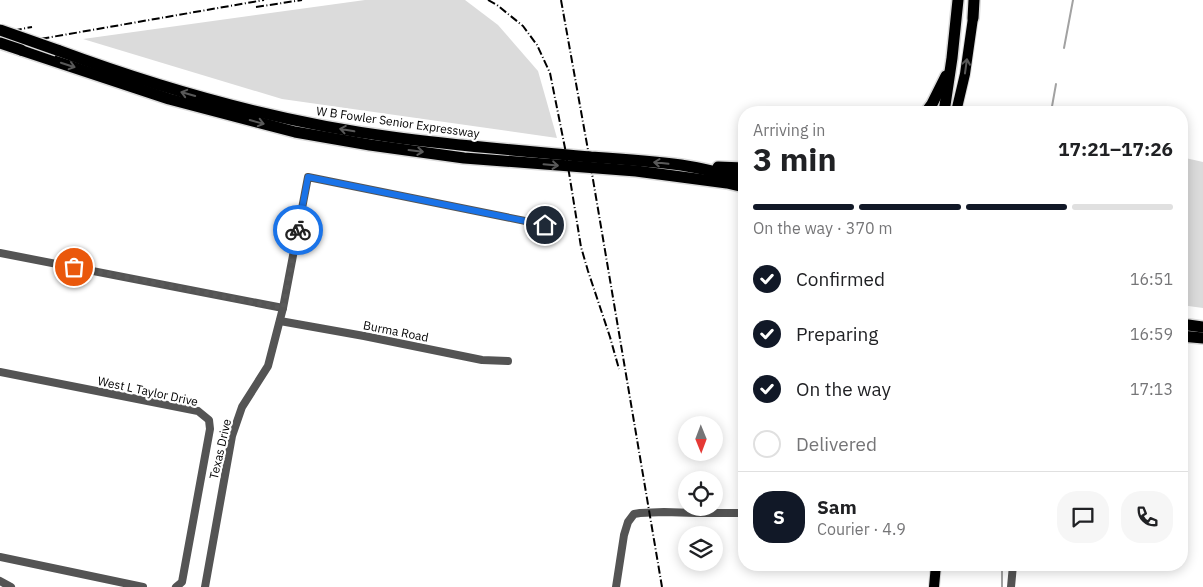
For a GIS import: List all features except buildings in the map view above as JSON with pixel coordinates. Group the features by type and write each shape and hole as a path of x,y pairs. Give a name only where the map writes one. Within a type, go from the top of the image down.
{"highway":[{"path":"945,106 958,0"},
{"path":"973,18 974,0"},
{"name":"W B Fowler Senior Expressway","path":"0,30 129,75 211,100 263,114 335,129 441,143 681,165 738,177"},
{"name":"W B Fowler Senior Expressway","path":"0,42 169,99 295,132 370,145 454,156 636,172 738,186"},
{"path":"930,106 944,82 952,58"},
{"path":"681,165 738,168"},
{"path":"1188,325 1203,327"},
{"path":"1188,337 1203,338"}],"main road":[{"path":"957,106 965,74 973,18"},
{"path":"934,587 935,571"}],"street":[{"name":"Texas Drive","path":"205,587 232,436 242,407 268,366 283,308 308,177 545,225"},
{"path":"0,253 283,308"},
{"name":"Burma Road","path":"280,321 482,360 508,361"},
{"name":"West L Taylor Drive","path":"0,372 198,411 209,420 210,429 182,582 176,587"},
{"path":"616,587 624,535 628,522 634,514 640,512 738,513"},
{"path":"0,557 144,587"},
{"path":"1011,587 1012,571"},
{"path":"0,582 11,587"}],"shaded area":[{"path":"365,0 465,0 498,25 538,71 557,138 282,99 83,39"},
{"path":"1188,159 1203,162 1203,308 1188,306"}],"waterway":[{"path":"1064,48 1073,0"},
{"path":"1052,106 1056,84"},
{"path":"1002,571 1002,587"}],"railway":[{"path":"0,46 264,0"},
{"path":"256,7 302,0"},
{"path":"488,0 523,26 537,45 550,73 565,148 581,247 619,369"},
{"path":"561,0 662,587"},
{"path":"0,33 32,27"}],"way so far":[{"path":"74,267 283,308 298,230"}],"route":[{"path":"298,230 308,177 545,225"}]}
